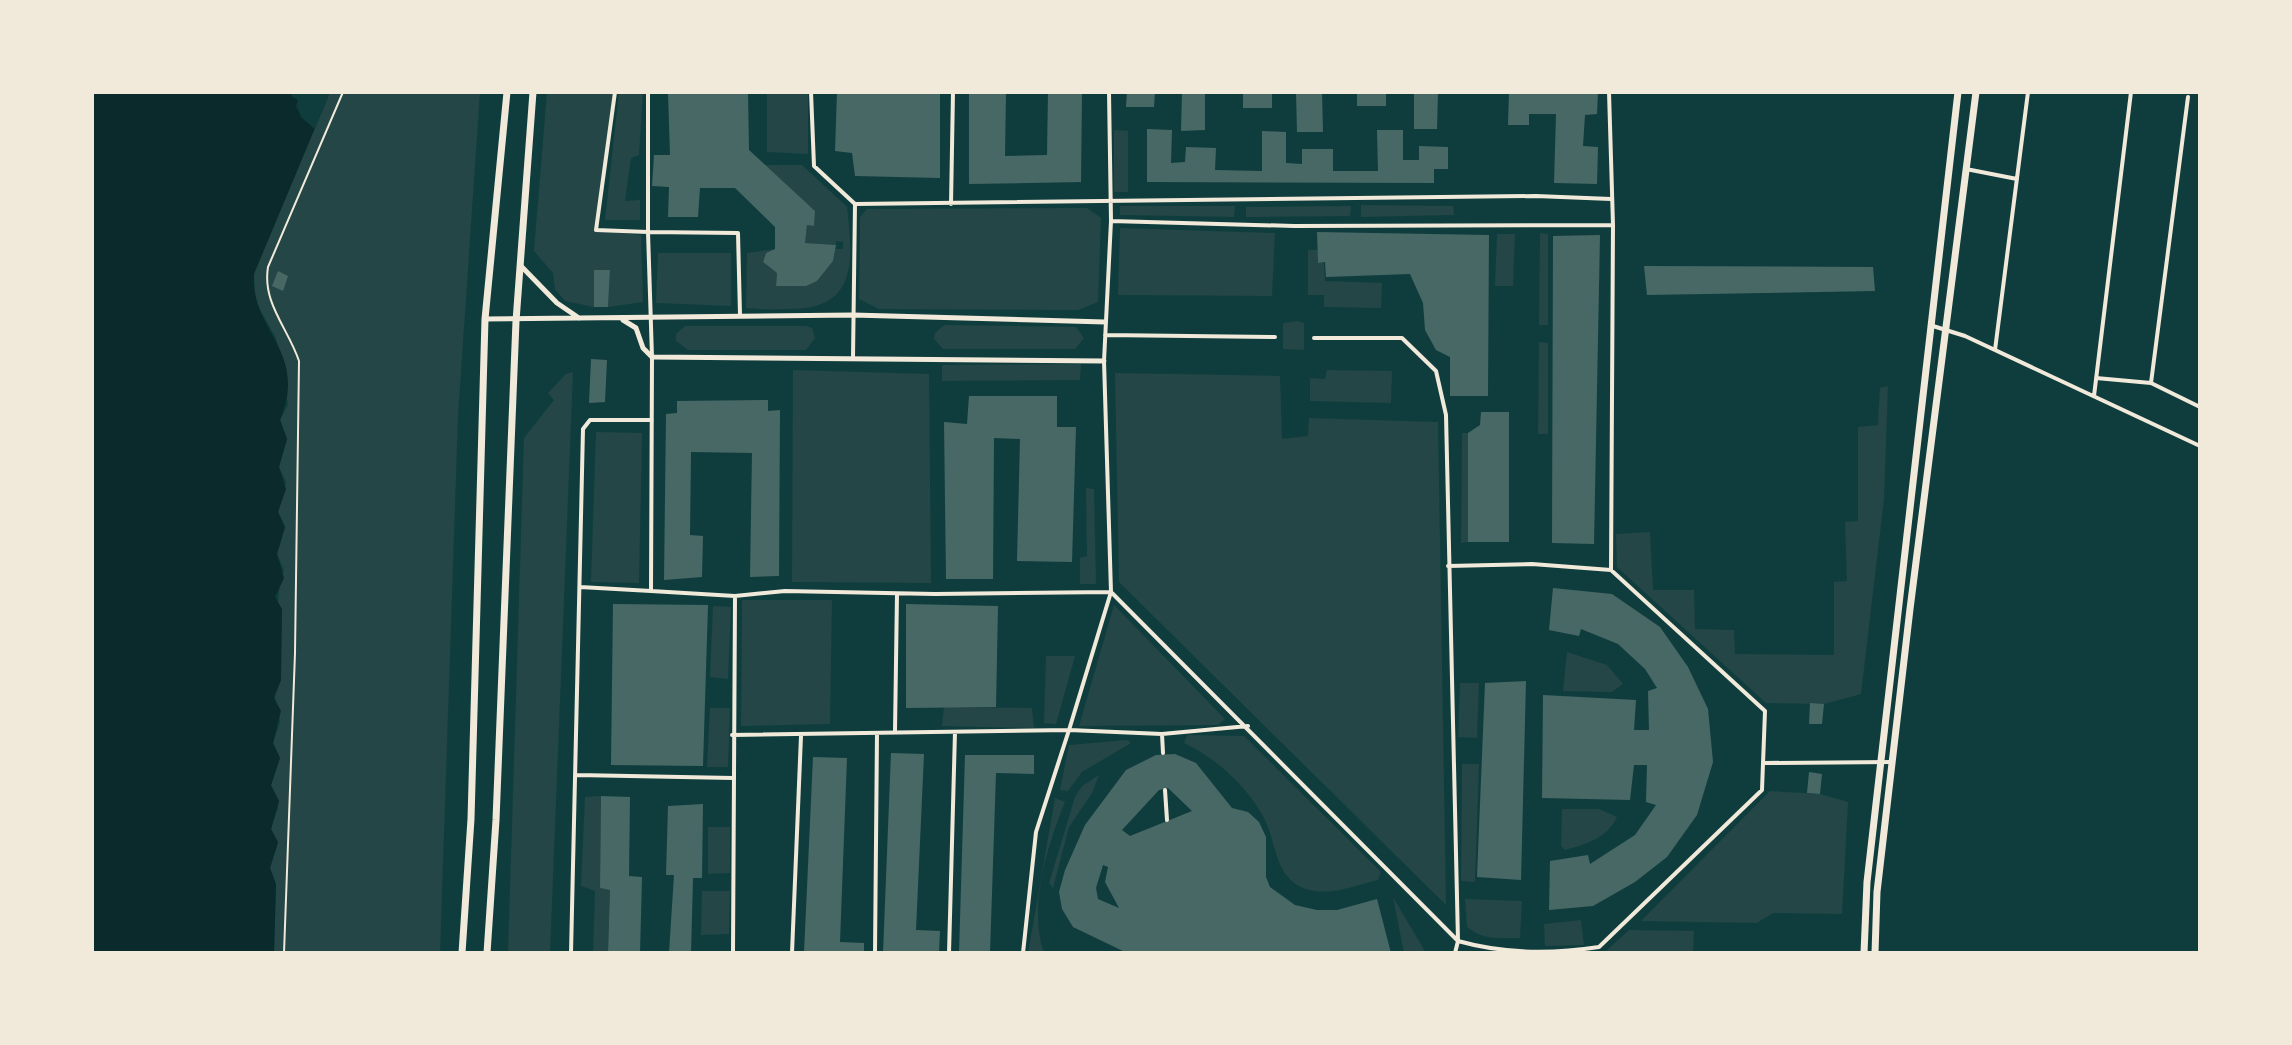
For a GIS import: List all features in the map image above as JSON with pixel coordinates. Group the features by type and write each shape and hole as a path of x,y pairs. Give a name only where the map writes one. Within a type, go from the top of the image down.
{"main road":[{"path":"462,953 471,819 485,319 507,92"},
{"path":"487,953 496,820 516,321 533,92"},
{"path":"1864,953 1866,894 1880,764 1958,92"},
{"path":"1875,953 1877,892 1892,762 1976,92"}],"street":[{"path":"615,92 596,230 738,233 740,316"},
{"path":"648,92 652,357 651,591"},
{"path":"811,92 814,166 855,204 1536,196 1611,199"},
{"path":"951,204 953,92"},
{"path":"1023,953 1036,832 1111,592 1104,361 1111,221 1109,92"},
{"path":"1609,92 1613,225 1611,570"},
{"path":"1995,350 2028,92"},
{"path":"2094,396 2131,92"},
{"path":"2151,383 2188,97"},
{"path":"1966,169 2017,179"},
{"path":"853,360 855,204"},
{"path":"1111,221 1294,226 1613,225"},
{"path":"520,265 557,303 584,320"},
{"path":"485,319 853,315 1105,322"},
{"path":"619,319 636,328 643,348 652,357 1104,361"},
{"path":"1933,326 1945,327 2200,446"},
{"path":"1105,335 1275,337"},
{"path":"1314,338 1402,338 1436,371 1446,415 1458,941 1455,953"},
{"path":"2096,378 2151,383 2200,407"},
{"path":"571,953 583,429 590,420 652,420"},
{"path":"580,587 735,596 785,591 897,594 1111,592 1248,726 1458,941 1489,950 1570,951 1599,947 1762,790 1765,711 1635,588 1611,570 1532,564 1448,566"},
{"path":"895,731 897,594"},
{"path":"733,953 735,596"},
{"path":"732,735 1069,730 1162,734 1248,726"},
{"path":"949,953 955,732"},
{"path":"875,953 877,733"},
{"path":"1162,734 1163,753"},
{"path":"792,953 801,736"},
{"path":"1764,763 1892,762"},
{"path":"577,775 733,778"},
{"path":"1165,790 1167,820"}],"path":[{"path":"284,953 295,643 299,361 290,335 267,296 266,283 268,267 343,92"}],"shaded area":[{"path":"92,92 330,92 254,274 260,311 276,342 288,376 287,396 280,420 287,439 279,467 286,489 278,512 285,527 277,554 284,578 275,597 282,609 281,680 274,698 281,711 273,743 280,758 271,785 279,801 271,829 278,842 270,868 276,884 274,953 92,953"},
{"path":"330,92 480,92 458,416 440,953 274,953 276,885 270,868 278,843 271,829 278,808 271,785 280,758 273,743 280,722 274,693 280,663 278,601 284,570 277,554 285,527 278,512 286,482 279,467 287,439 280,420 288,405 276,338 255,301 254,273"},
{"path":"547,92 613,92 594,230 641,235 643,302 608,307 610,270 594,271 594,307 565,301 555,289 553,273 534,251"},
{"path":"619,92 643,92 639,155 631,158 625,201 640,200 640,220 605,220"},
{"path":"767,92 808,92 808,154 767,152"},
{"path":"1114,130 1128,131 1128,192 1114,192"},
{"path":"764,165 802,165 847,207 850,263 840,291 828,301 812,307 790,309 746,308 747,253 775,249 766,253 763,262 777,273 776,285 817,281 833,261 835,249 843,249 843,242 836,241 836,245 805,243 807,225 814,226 815,211"},
{"path":"1361,205 1453,206 1454,215 1361,217"},
{"path":"1120,206 1235,206 1234,217 1120,215"},
{"path":"1351,206 1350,216 1246,217 1246,207"},
{"path":"1087,208 1101,218 1098,302 1078,310 879,309 859,299 860,217 867,209"},
{"path":"1120,228 1275,233 1272,296 1118,295"},
{"path":"1540,233 1548,234 1548,325 1539,325"},
{"path":"1497,234 1515,234 1513,286 1495,286"},
{"path":"1308,250 1318,250 1318,262 1324,263 1325,281 1382,283 1381,308 1324,307 1324,295 1308,295"},
{"path":"658,253 731,253 731,306 656,303"},
{"path":"1283,323 1304,323 1304,350 1283,349"},
{"path":"944,325 1076,327 1084,338 1075,349 943,349 934,339 935,333"},
{"path":"685,326 806,326 812,328 815,338 806,350 688,350 676,341 676,334"},
{"path":"1539,342 1548,343 1548,434 1538,434"},
{"path":"1081,364 1080,380 942,381 942,365"},
{"path":"793,370 929,374 931,583 792,582"},
{"path":"1327,370 1392,371 1391,403 1310,401 1310,378 1325,379"},
{"path":"573,372 550,953 508,953 524,438 554,400 548,393 566,374"},
{"path":"1115,373 1280,376 1282,439 1308,436 1309,418 1438,422 1446,905 1119,582"},
{"path":"1888,386 1884,499 1861,694 1824,704 1766,703 1617,567 1616,534 1650,532 1653,590 1694,590 1695,629 1734,630 1735,654 1834,655 1834,582 1847,581 1845,522 1858,521 1858,427 1878,425 1880,388"},
{"path":"596,432 642,433 639,583 591,582"},
{"path":"1462,433 1468,433 1468,542 1461,543"},
{"path":"1086,488 1094,489 1096,584 1080,584 1080,558 1087,556"},
{"path":"742,600 832,600 830,724 741,726"},
{"path":"1114,605 1225,719 1218,725 1079,726"},
{"path":"713,606 731,607 728,679 710,677"},
{"path":"1567,652 1607,665 1623,684 1612,692 1563,691"},
{"path":"1046,656 1075,656 1056,724 1044,723"},
{"path":"1460,683 1479,683 1477,738 1458,737"},
{"path":"944,707 1032,708 1034,728 942,726"},
{"path":"710,708 730,708 728,767 707,767"},
{"path":"1187,735 1244,736 1381,872 1378,880 1324,892 1296,884 1282,868 1264,818 1249,795 1219,765 1184,743"},
{"path":"1127,740 1131,743 1082,772 1068,791 1060,790 1069,745"},
{"path":"1462,764 1479,764 1475,882 1461,881"},
{"path":"1099,775 1092,793 1069,827 1053,888 1049,883 1075,797 1082,786"},
{"path":"1770,791 1820,794 1848,802 1842,914 1773,913 1757,923 1641,921"},
{"path":"601,796 600,888 610,890 608,953 593,953 595,891 581,886 585,797"},
{"path":"1055,798 1065,802 1046,857 1039,896 1038,916 1044,953 1028,953"},
{"path":"1562,809 1599,809 1617,817 1602,835 1565,850 1561,846"},
{"path":"708,827 730,827 730,873 708,874"},
{"path":"702,891 730,891 729,934 701,935"},
{"path":"1393,897 1426,953 1404,953"},
{"path":"1465,899 1522,901 1520,938 1492,937 1467,927"},
{"path":"1581,920 1584,945 1545,946 1544,924"},
{"path":"1629,930 1694,931 1693,953 1604,953"}],"pier":[{"path":"293,92 330,92 315,129 302,118 296,106 298,100 291,96"}],"building":[{"path":"668,92 748,92 749,150 815,211 814,226 807,225 805,243 836,245 833,261 817,281 806,286 776,286 777,273 763,262 766,253 775,249 775,227 735,188 700,188 698,217 668,217 669,187 652,186 654,155 670,155"},
{"path":"837,92 940,92 940,178 855,176 852,153 835,151"},
{"path":"969,92 1006,92 1005,156 1047,155 1048,92 1082,92 1081,182 969,184"},
{"path":"1127,92 1155,92 1154,107 1126,107"},
{"path":"1182,92 1205,92 1205,130 1181,131"},
{"path":"1243,92 1272,92 1272,108 1243,108"},
{"path":"1296,92 1322,92 1323,132 1297,132"},
{"path":"1357,92 1386,92 1386,106 1357,106"},
{"path":"1414,92 1438,92 1437,129 1414,129"},
{"path":"1509,92 1598,92 1597,114 1585,115 1583,146 1598,147 1597,184 1554,183 1556,114 1529,114 1529,125 1508,125"},
{"path":"1147,129 1172,130 1171,163 1185,162 1186,147 1216,148 1215,170 1262,171 1262,131 1286,132 1286,163 1302,164 1302,149 1333,149 1333,171 1378,171 1377,130 1403,130 1403,160 1419,160 1419,146 1448,147 1448,169 1434,169 1434,183 1147,182"},
{"path":"1317,232 1489,235 1488,396 1450,396 1450,357 1436,350 1425,330 1423,303 1410,274 1326,277 1325,262 1318,263"},
{"path":"1600,235 1594,544 1552,543 1553,236"},
{"path":"1644,266 1873,267 1875,291 1647,295"},
{"path":"594,270 610,270 608,307 594,307"},
{"path":"278,271 288,276 283,291 272,286"},
{"path":"591,359 607,360 605,402 589,403"},
{"path":"969,396 1057,396 1057,427 1076,427 1072,562 1017,561 1020,439 994,438 993,579 946,579 944,422 967,424"},
{"path":"768,400 768,411 780,410 779,576 750,577 752,453 691,452 690,535 703,536 702,577 664,580 666,414 677,413 677,401"},
{"path":"1481,412 1509,412 1509,542 1468,542 1468,433 1480,425"},
{"path":"1553,588 1612,594 1660,627 1688,667 1708,709 1713,762 1697,815 1667,857 1635,882 1593,906 1549,910 1550,861 1588,855 1590,864 1635,835 1656,805 1646,802 1647,765 1634,765 1630,800 1542,798 1543,695 1636,700 1634,730 1649,730 1648,691 1657,688 1645,669 1618,644 1581,629 1579,636 1549,630"},
{"path":"613,604 708,605 703,766 611,765"},
{"path":"906,604 998,606 996,707 906,708"},
{"path":"1526,681 1521,880 1477,877 1485,683"},
{"path":"1810,703 1824,704 1822,724 1809,724"},
{"path":"891,753 924,754 916,930 940,931 939,953 883,953"},
{"path":"1175,754 1196,763 1232,808 1248,812 1259,822 1266,837 1266,877 1270,887 1295,905 1337,910 1377,899 1391,953 1127,953 1073,927 1062,909 1059,892 1085,825 1126,770 1156,755","holes":["1168,788 1192,811 1130,836 1122,830 1159,790","1103,865 1108,867 1105,882 1119,908 1098,899 1096,888"]},
{"path":"965,755 1034,755 1034,774 996,773 990,953 959,953"},
{"path":"813,757 847,758 840,942 864,943 864,953 804,953"},
{"path":"1809,772 1822,774 1820,794 1807,793"},
{"path":"601,796 630,797 629,876 642,877 640,953 608,953 610,890 600,888"},
{"path":"703,804 702,878 693,878 691,953 669,953 674,875 666,875 668,806"}]}
